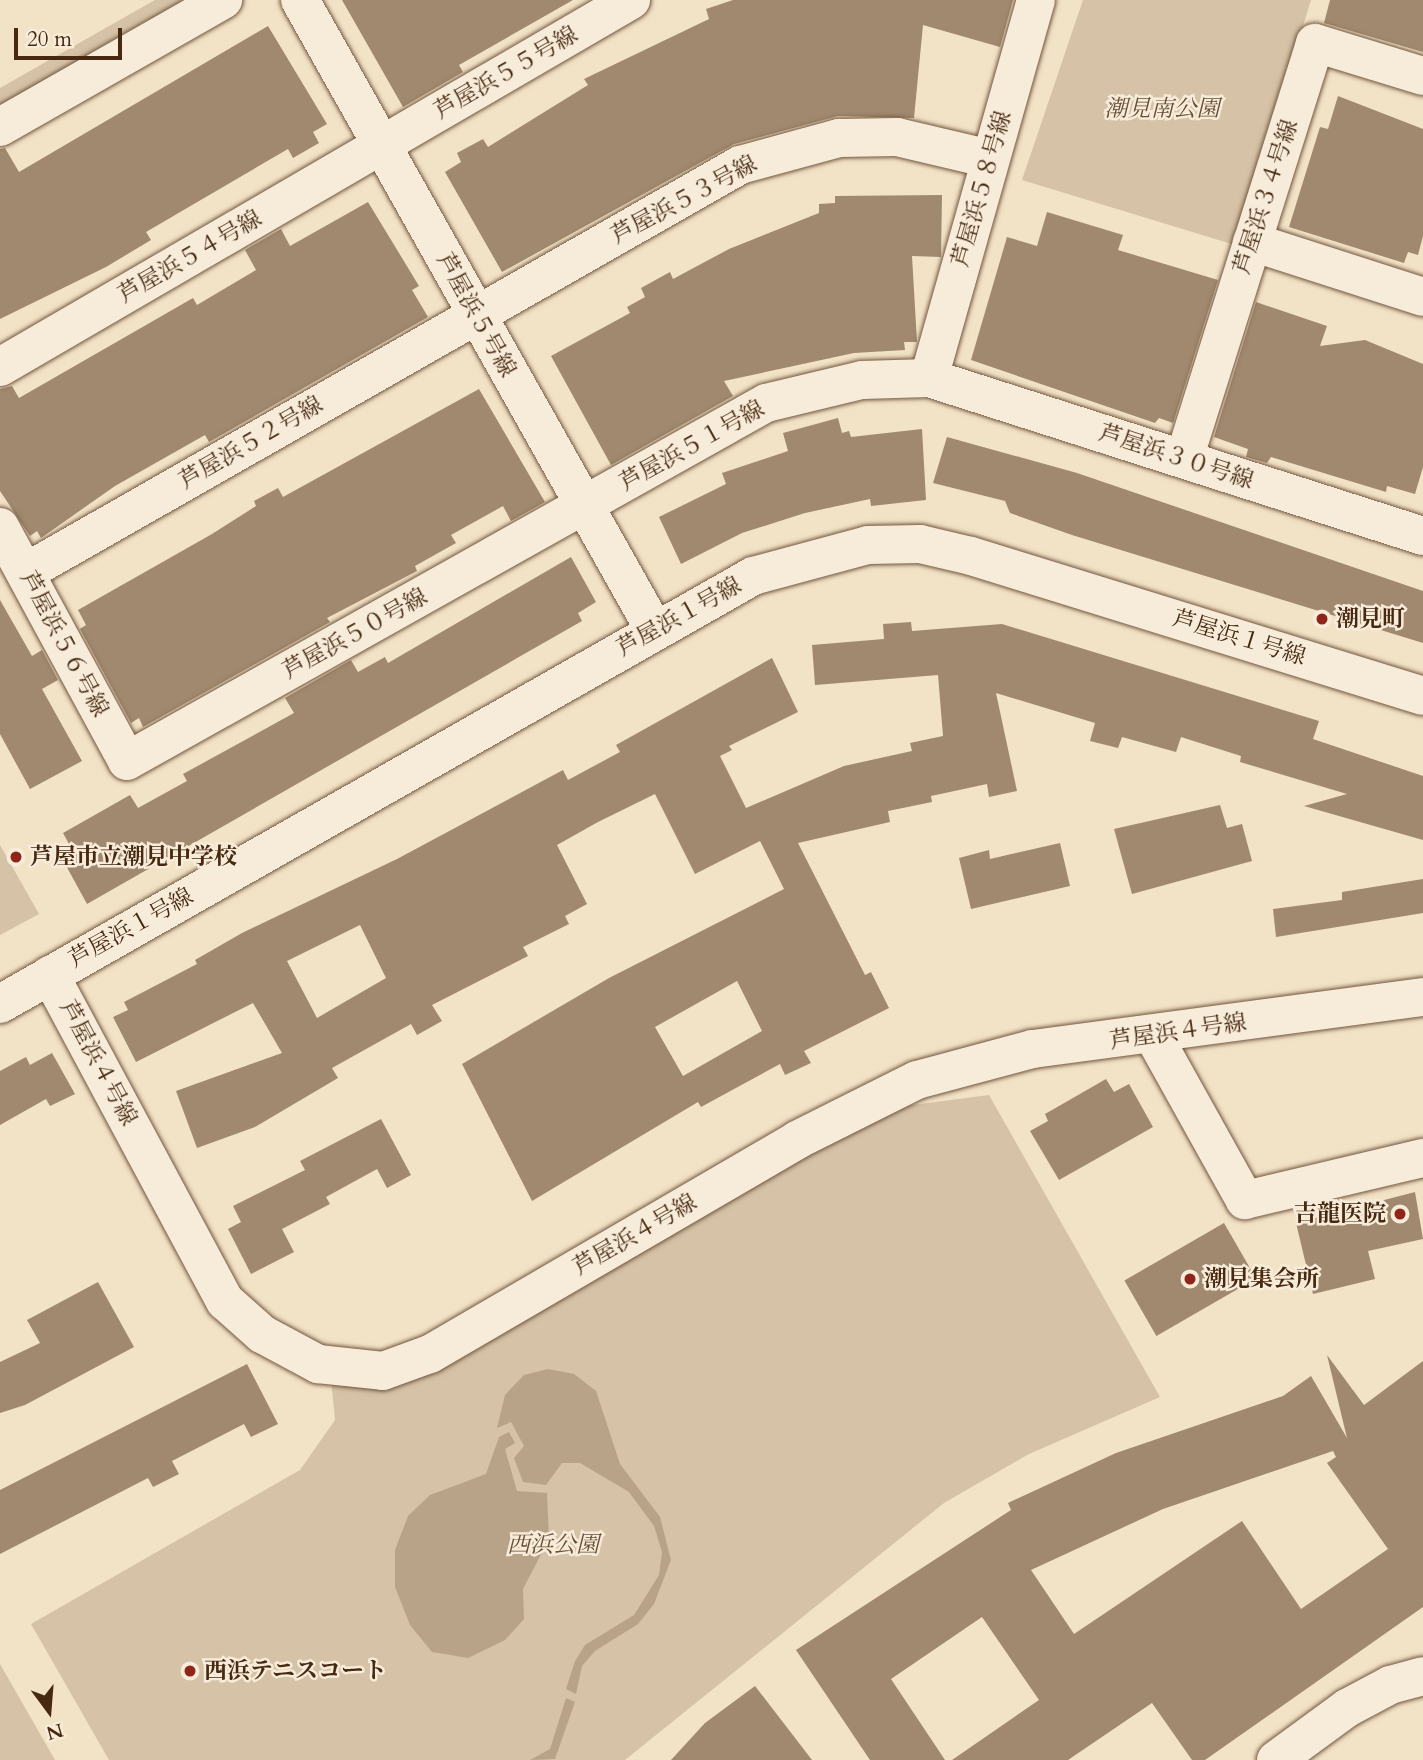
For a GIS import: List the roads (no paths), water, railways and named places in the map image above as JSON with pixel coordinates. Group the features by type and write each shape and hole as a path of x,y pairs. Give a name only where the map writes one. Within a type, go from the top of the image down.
{"street":[{"path":"0,127 223,0"},
{"name":"芦屋浜５号線","path":"300,0 654,629"},
{"name":"芦屋浜５５号線","path":"380,146 631,0"},
{"name":"芦屋浜５８号線","path":"929,378 1036,0"},
{"name":"芦屋浜３４号線","path":"1184,459 1315,43 1423,76"},
{"name":"芦屋浜５３号線","path":"477,316 740,165 792,148 839,138 897,137 990,159"},
{"name":"芦屋浜５４号線","path":"0,367 380,146"},
{"path":"1252,242 1423,297"},
{"name":"芦屋浜５２号線","path":"26,572 477,316"},
{"name":"芦屋浜３０号線","path":"929,378 1423,536"},
{"name":"芦屋浜５１号線","path":"583,507 766,403 862,380 929,378"},
{"name":"芦屋浜５０号線","path":"127,761 583,507"},
{"name":"芦屋浜５６号線","path":"0,527 127,761"},
{"name":"芦屋浜１号線","path":"0,1004 654,629 753,576 868,545 920,544 1423,696"},
{"name":"芦屋浜４号線","path":"50,975 225,1301 262,1334 318,1364 383,1371 430,1354 870,1100 939,1073 1033,1049 1423,997"},
{"path":"1153,1035 1245,1200 1423,1158"},
{"path":"1276,1760 1347,1708 1423,1676"}],"place":[{"name":"潮見町","path":"1322,619"},
{"name":"芦屋市立潮見中学校","path":"16,857"},
{"name":"吉龍医院","path":"1400,1214"},
{"name":"潮見集会所","path":"1190,1279"},
{"name":"西浜テニスコート","path":"190,1671"}],"park label":[{"name":"潮見南公園","path":"1162,109"},
{"name":"西浜公園","path":"553,1545"}]}
